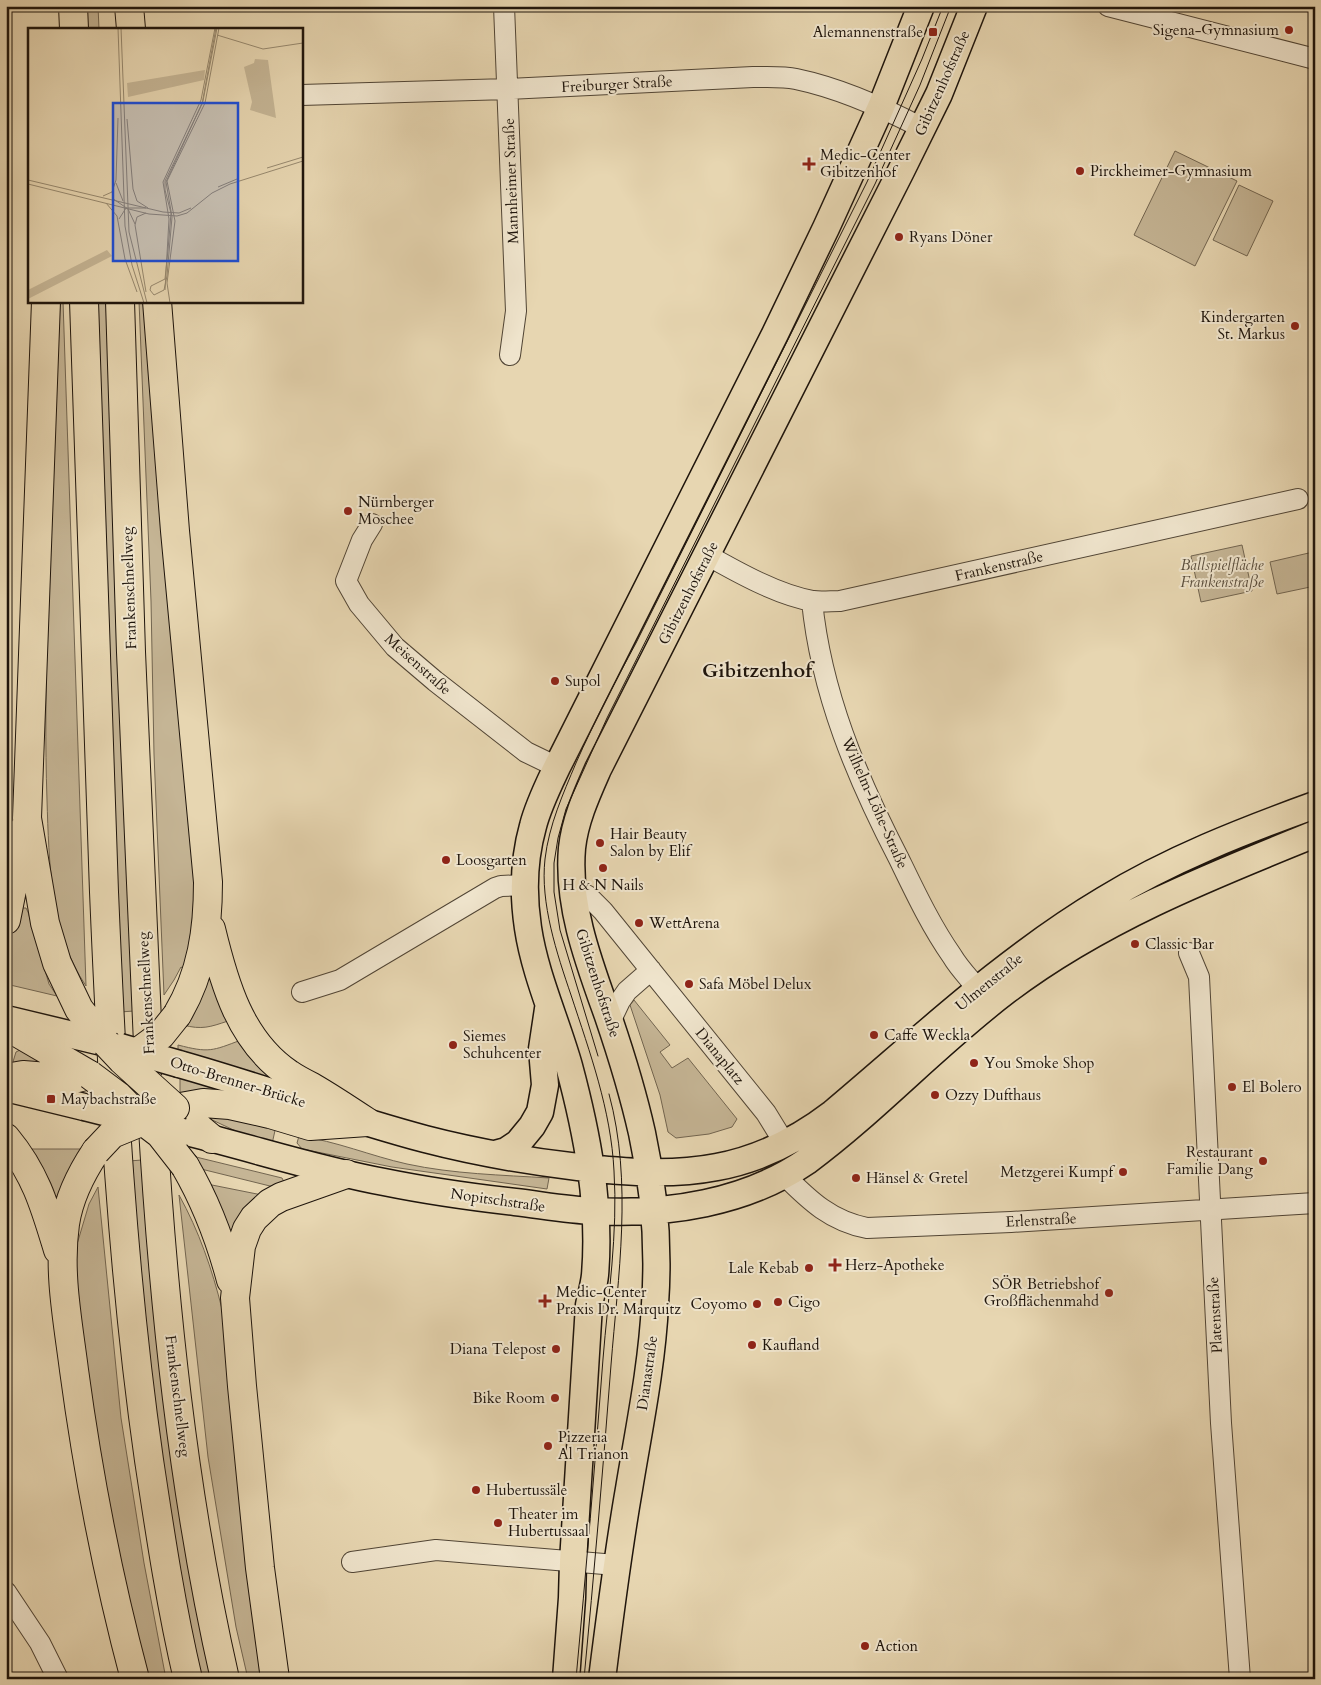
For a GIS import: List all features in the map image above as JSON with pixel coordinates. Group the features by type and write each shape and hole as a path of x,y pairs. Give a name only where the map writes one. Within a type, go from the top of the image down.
{"highway":[{"path":"56,6 56,28"},
{"path":"74,6 74,28"},
{"path":"111,6 112,28"},
{"path":"129,6 131,28"},
{"path":"6,920 16,862 27,818 46,302"},
{"path":"84,302 109,1008 118,1166 131,1314 143,1418 157,1513 188,1679"},
{"name":"Frankenschnellweg","path":"120,302 134,733 146,1008 157,1192 176,1388 195,1519 225,1679"},
{"path":"6,1078 23,1075 64,1079 85,1074 122,1052 161,1035 177,1015 198,972 206,938 208,882 206,851 175,531 157,302"},
{"path":"27,818 49,940 64,980 79,1009 180,1115 212,1139"},
{"path":"208,918 232,1004 256,1042 287,1073 313,1087 367,1122"},
{"path":"6,1026 118,1096 143,1121 160,1134 185,1166 200,1192 218,1236 236,1298"},
{"path":"135,1679 113,1591 95,1502 82,1426 64,1292 63,1264 66,1221 72,1197 89,1162 101,1145 112,1134 143,1121 180,1115 203,1103 230,1105 281,1116 310,1126 367,1122"},
{"path":"6,1138 25,1163 38,1189 63,1264"},
{"path":"275,1679 260,1568 242,1386 236,1298 241,1246 247,1229 263,1208 281,1197 346,1174"}],"main road":[{"path":"566,1679 589,1305 595,1274 594,1211 591,1168 576,1093 528,933 525,885 532,828 557,767 776,334 882,107 921,6"},
{"name":"Gibitzenhofstraße","path":"653,1209 642,1135 634,1099 582,936 580,892 572,862 575,832 598,769 922,128 949,71 974,6"},
{"name":"Ulmenstraße","path":"648,1172 688,1171 718,1167 754,1157 779,1134 813,1128 1004,968 1067,924 1120,891 1174,863 1233,837 1315,805"},
{"name":"Ulmenstraße","path":"653,1209 691,1206 730,1197 785,1176 818,1153 1004,992 1052,958 1135,912 1315,834"},
{"path":"495,1154 506,1151 518,1144 540,1112 546,1085 542,1049 549,1003"},
{"name":"Otto-Brenner-Brücke","path":"6,1019 80,1036 122,1052 179,1064 367,1122"},
{"path":"6,1088 143,1121"},
{"path":"367,1122 425,1139 495,1154 591,1168 648,1172"},
{"path":"292,1160 286,1146 289,1131 310,1126"},
{"path":"212,1139 346,1174"},
{"name":"Nopitschstraße","path":"346,1174 442,1192 594,1211 623,1212 653,1209"},
{"name":"Dianastraße","path":"602,1679 616,1566 643,1403 654,1315 656,1254 653,1209"}],"street":[{"name":"Mannheimer Straße","path":"504,6 516,311 510,354"},
{"path":"1108,6 1315,59"},
{"name":"Freiburger Straße","path":"302,95 508,89 754,77 794,78 882,107 922,128"},
{"name":"Frankenstraße","path":"707,555 729,568 777,590 812,601 846,600 1298,499"},
{"name":"Meisenstraße","path":"372,524 362,540 346,581 359,604 396,648 435,681 526,752 557,767"},
{"name":"Wilhelm-Löhe-Straße","path":"812,601 815,625 830,696 860,778 914,890 952,956 978,989"},
{"path":"302,992 340,980 495,888 525,885"},
{"name":"Dianaplatz","path":"580,892 603,910 779,1134"},
{"name":"Platenstraße","path":"1189,953 1200,977 1221,1423 1240,1679"},
{"path":"610,1022 627,991 651,970"},
{"name":"Erlenstraße","path":"785,1176 828,1214 854,1226 867,1228 1010,1222 1315,1203"},
{"path":"352,1562 436,1550 616,1566"},
{"path":"6,1592 40,1643 58,1679"}],"green space":[{"path":"85,6 98,6 99,28 85,28"},
{"path":"1175,151 1237,181 1195,266 1134,235"},
{"path":"1239,185 1273,201 1247,256 1213,240"},
{"path":"55,302 63,302 86,986 74,965 65,943 58,920 51,872 46,757 50,466"},
{"path":"94,302 108,302 134,1011 120,1012"},
{"path":"139,302 143,302 152,389 197,896 186,970 181,967 164,995 154,754 151,601"},
{"name":"Ballspielfläche Frankenstraße","path":"1242,545 1252,591 1201,602 1191,556"},
{"path":"1313,552 1315,586 1277,594 1270,562"},
{"path":"23,908 26,908 28,912 49,984 57,996 6,984 6,947"},
{"path":"208,973 211,974 228,1021 206,1027 183,1025"},
{"path":"634,1000 670,1045 660,1052 672,1068 688,1058 737,1119 732,1127 709,1134 676,1138 668,1132 660,1095 630,1005"},
{"path":"241,1040 272,1076 269,1081 178,1053 178,1045 210,1050"},
{"path":"20,1050 50,1065 12,1065 16,1052"},
{"path":"180,1076 227,1090 227,1094 205,1092 180,1093"},
{"path":"209,1114 276,1126 272,1144 240,1133 208,1118"},
{"path":"299,1136 326,1141 394,1161 424,1167 478,1174 549,1178 547,1189 392,1167 302,1149 297,1143"},
{"path":"23,1149 83,1149 59,1204"},
{"path":"196,1157 282,1178 284,1182 274,1187 197,1168 193,1159"},
{"path":"142,1160 213,1679 201,1679 182,1597 158,1433 129,1161"},
{"path":"207,1184 262,1195 232,1231 228,1231"},
{"path":"98,1187 121,1418 144,1563 166,1679 145,1679 112,1546 82,1356 75,1251 89,1204"},
{"path":"179,1195 193,1222 204,1250 222,1309 263,1679 248,1679 236,1627 208,1457"}],"tram line":[{"path":"576,1679 612,1265 615,1194 609,1126 599,1082 560,963 547,911 544,876 547,846 562,798 590,732 867,182 922,59 943,6"},
{"path":"598,1056 560,930 554,892 554,863 558,838 566,809 607,718 875,184 920,85 951,6"},
{"path":"584,1679 622,1229 620,1161 616,1127 609,1094"}],"place":[{"name":"Sigena-Gymnasium","path":"1289,30"},
{"name":"Alemannenstraße","path":"933,32"},
{"name":"Medic-Center Gibitzenhof","path":"809,164"},
{"name":"Pirckheimer-Gymnasium","path":"1080,171"},
{"name":"Ryans Döner","path":"899,237"},
{"name":"Kindergarten St. Markus","path":"1295,326"},
{"name":"Nürnberger Moschee","path":"348,511"},
{"name":"Supol","path":"555,681"},
{"name":"Hair Beauty Salon by Elif","path":"600,843"},
{"name":"Loosgarten","path":"446,860"},
{"name":"H & N Nails","path":"603,868"},
{"name":"WettArena","path":"639,923"},
{"name":"Classic Bar","path":"1135,944"},
{"name":"Safa Möbel Delux","path":"689,984"},
{"name":"Caffe Weckla","path":"874,1035"},
{"name":"Siemes Schuhcenter","path":"453,1045"},
{"name":"You Smoke Shop","path":"974,1063"},
{"name":"El Bolero","path":"1232,1087"},
{"name":"Ozzy Dufthaus","path":"935,1095"},
{"name":"Maybachstraße","path":"51,1099"},
{"name":"Restaurant Familie Dang","path":"1263,1161"},
{"name":"Metzgerei Kumpf","path":"1123,1172"},
{"name":"Hänsel & Gretel","path":"856,1178"},
{"name":"Herz-Apotheke","path":"835,1265"},
{"name":"Lale Kebab","path":"809,1268"},
{"name":"SÖR Betriebshof Großflächenmahd","path":"1109,1293"},
{"name":"Medic-Center Praxis Dr. Marquitz","path":"545,1301"},
{"name":"Cigo","path":"778,1302"},
{"name":"Coyomo","path":"757,1304"},
{"name":"Kaufland","path":"752,1345"},
{"name":"Diana Telepost","path":"556,1349"},
{"name":"Bike Room","path":"555,1398"},
{"name":"Pizzeria Al Trianon","path":"548,1446"},
{"name":"Hubertussäle","path":"476,1490"},
{"name":"Theater im Hubertussaal","path":"498,1523"},
{"name":"Action","path":"865,1646"}],"district":[{"name":"Gibitzenhof","path":"757,670"}]}
